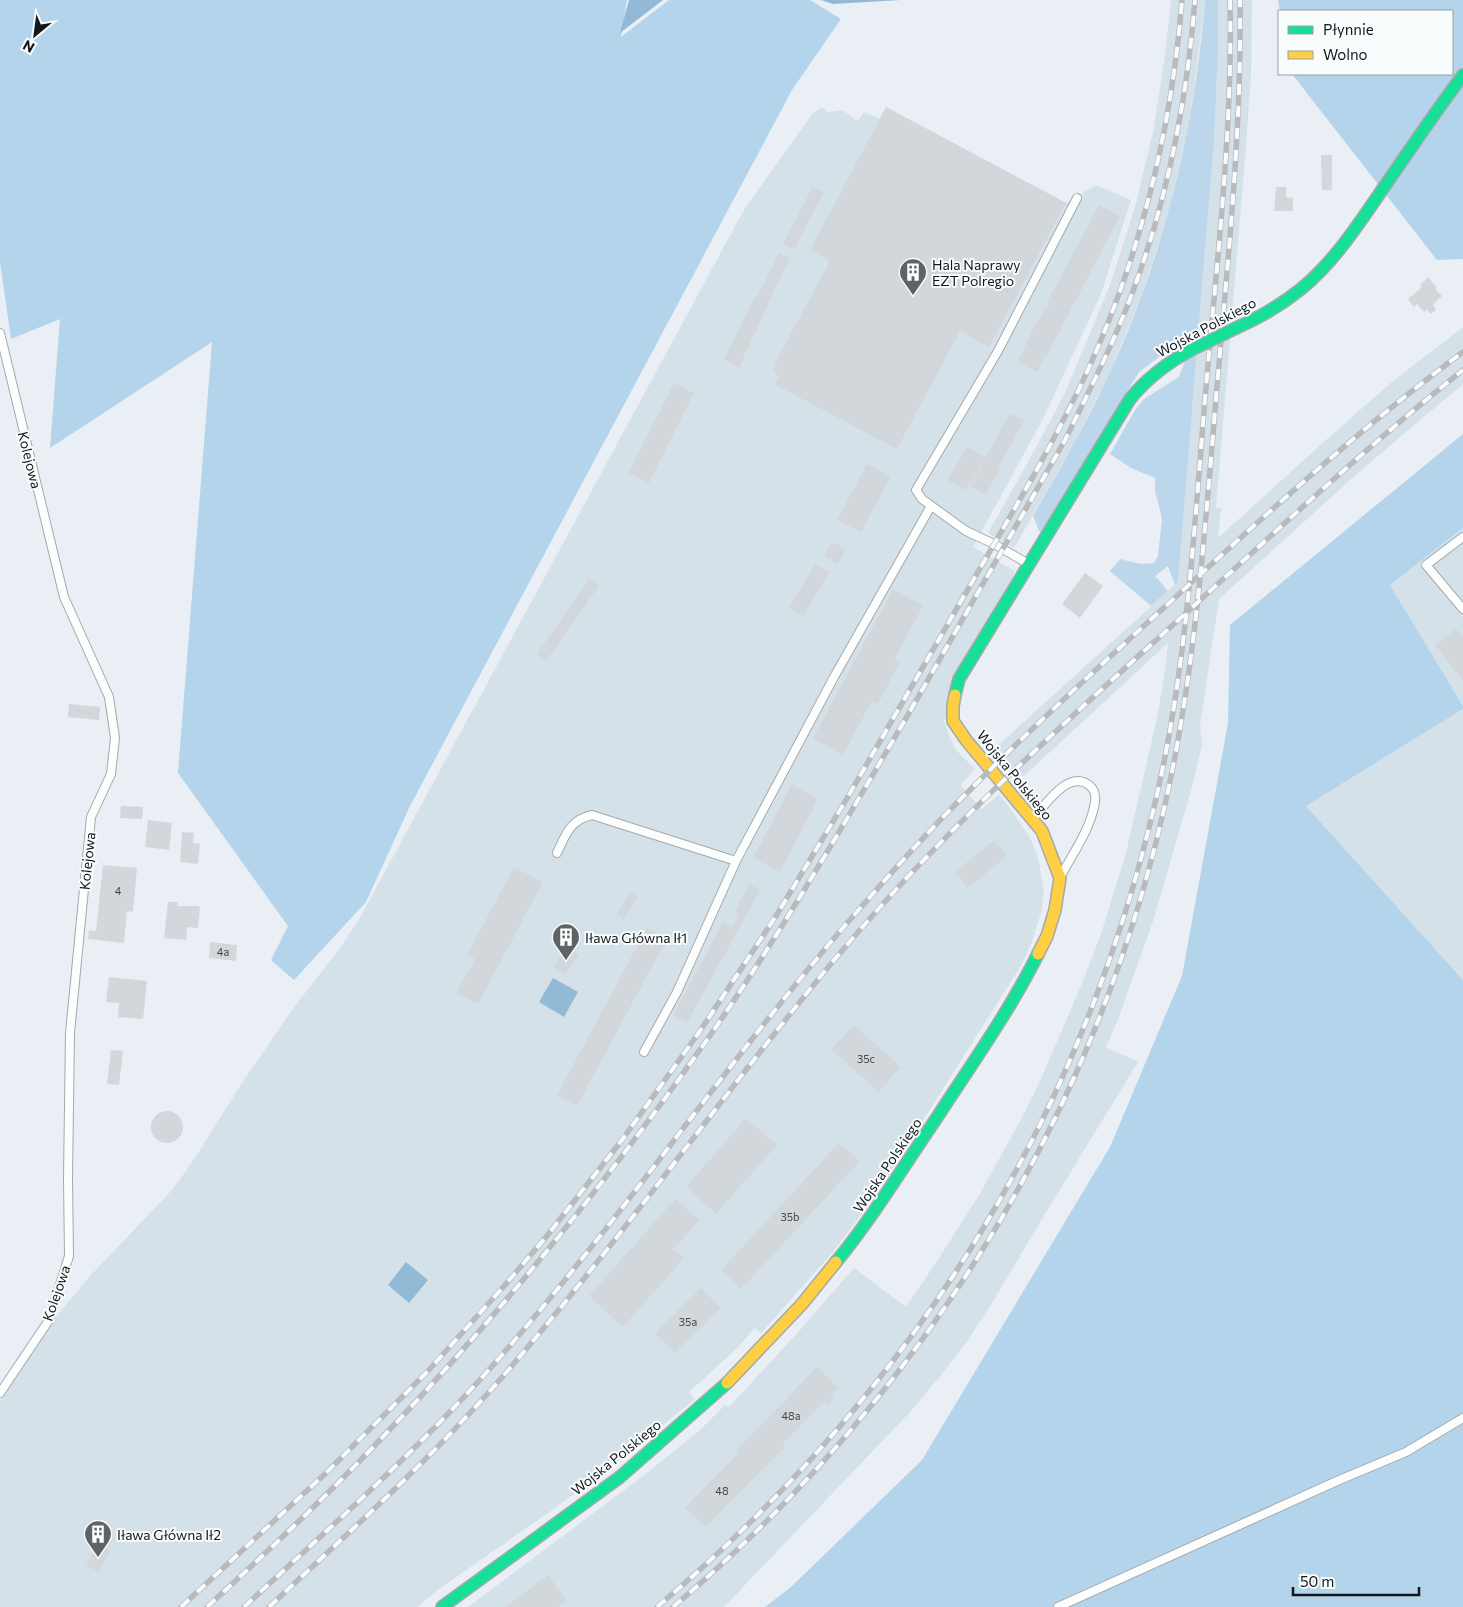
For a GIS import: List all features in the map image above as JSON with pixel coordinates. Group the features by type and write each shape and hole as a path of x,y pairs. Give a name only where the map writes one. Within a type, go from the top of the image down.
{"street":[{"name":"Wojska Polskiego","path":"442,1607 620,1477 733,1378 802,1304 859,1234 968,1070 1027,976 1047,936 1055,910 1060,878 1042,831 966,740 953,721 953,706 959,680 1130,399 1140,386 1163,365 1267,313 1300,289 1331,260 1362,220 1432,116 1463,75"}],"lane":[{"path":"1030,564 966,530 922,499 916,490 998,351 1077,198"},
{"name":"Kolejowa","path":"0,333 64,597 109,697 115,738 111,774 91,817 70,1033 69,1256 49,1320 0,1393"},
{"path":"644,1052 677,992 736,861 834,677 931,506"},
{"path":"1463,537 1426,565 1463,609"},
{"path":"1032,820 1062,786 1083,781 1092,787 1096,796 1094,809 1060,878"},
{"path":"557,853 568,830 575,822 583,817 592,815 736,861"},
{"path":"1058,1607 1337,1481 1406,1452 1463,1418"}],"shaded area":[{"path":"0,0 627,0 621,37 669,0 810,0 841,19 792,90 410,806 366,902 294,980 271,960 288,926 178,773 212,342 50,448 60,319 11,339 0,262"},
{"path":"629,0 663,0 620,33"},
{"path":"821,0 901,0 833,4"},
{"path":"1171,0 1205,0 1186,138 1167,219 1141,297 1110,372 1073,445 1014,548 988,533 1065,393 1110,285 1135,207 1153,132 1165,56"},
{"path":"1205,0 1218,0 1218,53 1214,141 1178,582 1175,585 1168,566 1155,576 1168,591 1151,606 1110,571 1120,559 1141,564 1154,563 1158,556 1162,519 1155,490 1155,478 1131,468 1110,454 1135,410 1144,399 1179,377 1185,361 1184,342 1175,345 1139,372 1041,535 1033,516 1101,391 1129,328 1146,283 1174,191 1185,143 1194,96"},
{"path":"1218,0 1252,0 1251,75 1247,133 1216,508 1221,508 1218,538 1393,381 1463,327 1463,384 1359,472 1219,599 1200,725 1202,746 1191,791 1153,921 1119,1017 1106,1047 1138,1062 992,1303 968,1340 942,1374 910,1412 724,1607 468,1607 647,1473 700,1430 725,1405 729,1407 854,1268 906,1307 978,1197 1040,1081 1101,934 1126,853 1157,718 1168,643 1024,776 1017,776 994,752 995,748 1178,582 1214,141 1218,53"},
{"path":"1278,0 1463,0 1463,259 1437,260 1293,75 1453,75 1453,10 1280,10"},
{"path":"822,107 828,112 842,110 858,121 864,112 880,119 886,107 1066,203 1096,185 1131,200 1101,294 1043,419 973,547 1015,571 944,721 956,750 975,769 960,785 982,809 999,794 1030,838 1038,857 1044,891 1042,910 1022,964 876,1195 833,1252 761,1333 755,1328 735,1350 689,1392 695,1399 621,1459 558,1506 439,1589 417,1607 0,1607 0,1401 48,1326 91,1275 173,1189 292,1010 340,948 361,916 745,208 813,113"},
{"path":"1463,434 1463,528 1390,585 1463,706 1463,709 1306,806 1463,980 1463,1607 765,1607 791,1587 922,1460 1110,1147 1182,976 1228,723 1230,625"},
{"path":"1463,528 1463,706 1390,585"},
{"path":"1463,709 1463,980 1306,806"},
{"path":"553,978 578,992 564,1017 539,1002"},
{"path":"406,1262 428,1280 409,1303 388,1285"}],"building":[{"name":"Hala Naprawy EZT Polregio","path":"886,107 1066,203 989,347 960,331 897,449 774,384 779,376 773,372 777,359 830,261 810,250"},
{"path":"1321,155 1332,155 1332,190 1322,190"},
{"path":"813,186 824,192 794,250 783,244"},
{"path":"1276,187 1286,187 1286,197 1293,198 1293,211 1274,211"},
{"path":"1099,205 1120,216 1037,372 1018,362 1036,322 1045,308 1047,310 1050,305 1046,304"},
{"path":"779,253 790,258 739,367 724,360 755,296 757,297"},
{"path":"1428,277 1442,296 1433,305 1436,310 1431,314 1427,310 1424,312 1417,304 1414,307 1408,299 1422,287 1420,285"},
{"path":"674,383 694,393 649,483 628,473"},
{"path":"1010,413 1024,421 998,468 1000,469 986,495 970,486"},
{"path":"967,447 985,457 966,490 947,480"},
{"path":"867,464 891,476 861,532 837,520"},
{"path":"832,542 846,549 838,564 824,556"},
{"path":"815,564 830,572 803,616 789,608"},
{"path":"1085,573 1103,586 1080,618 1062,604"},
{"path":"589,579 599,586 546,661 537,654"},
{"path":"893,589 923,606 894,660 900,662 878,704 872,701 843,755 813,738"},
{"path":"1456,629 1463,637 1463,681 1435,645"},
{"path":"69,704 100,707 99,720 68,717"},
{"path":"792,784 818,799 780,872 753,858"},
{"path":"121,806 143,807 142,819 120,818"},
{"path":"148,820 172,823 169,850 145,847"},
{"path":"182,832 194,833 193,843 200,844 198,864 180,862"},
{"path":"994,840 1007,856 968,888 955,872"},
{"path":"103,865 137,868 133,912 127,911 124,943 88,939 89,930 96,931"},
{"path":"514,867 543,882 478,1004 456,993 475,959 467,955"},
{"path":"749,884 760,890 687,1023 673,1015 723,922 733,927 738,916 734,913"},
{"path":"631,892 638,896 624,919 617,914"},
{"path":"168,902 178,902 177,906 200,906 198,928 187,927 186,940 164,938"},
{"path":"647,928 667,939 577,1106 557,1095"},
{"path":"210,942 237,945 236,961 209,958"},
{"name":"Iława Główna Ił1","path":"567,947 579,955 565,975 553,967"},
{"path":"109,977 147,981 143,1019 118,1017 119,1003 106,1002"},
{"path":"854,1025 901,1067 878,1092 831,1049"},
{"path":"111,1050 123,1051 119,1085 107,1084"},
{"path":"167,1111 179,1115 183,1127 179,1139 167,1143 155,1139 151,1127 155,1115"},
{"path":"746,1118 777,1145 716,1214 686,1187"},
{"path":"839,1143 860,1161 741,1289 721,1270"},
{"path":"675,1199 700,1220 673,1249 684,1258 623,1327 589,1296"},
{"path":"701,1288 721,1308 675,1353 655,1333"},
{"path":"817,1367 838,1387 831,1394 834,1398 827,1405 824,1401 782,1445 785,1448 705,1527 685,1508 739,1452 737,1450"},
{"name":"Iława Główna Ił2","path":"98,1544 110,1551 99,1572 86,1565"},
{"path":"548,1575 567,1601 558,1607 505,1607"}],"railway":[{"path":"181,1607 326,1473 428,1371 505,1285 546,1237 622,1140 700,1031 776,916 846,800 1034,475 1071,406 1091,363 1125,276 1152,186 1171,93 1182,0"},
{"path":"207,1607 356,1465 465,1348 508,1298 591,1196 671,1091 786,920 905,720 1065,440 1111,345 1147,251 1170,168 1185,85 1195,0"},
{"path":"657,1607 751,1521 837,1429 915,1331 983,1228 1043,1119 1093,1005 1133,886 1164,762 1179,672 1194,535 1223,200 1229,100 1230,0"},
{"path":"673,1607 764,1524 847,1435 922,1339 990,1238 1048,1132 1098,1021 1138,905 1169,786 1193,642 1233,200 1239,100 1240,0"},
{"path":"244,1607 349,1511 483,1377 558,1289 811,966 911,851 940,821 1067,696 1276,506 1349,442 1463,352"},
{"path":"269,1607 415,1470 497,1383 589,1273 815,983 866,923 936,847 1048,738 1274,533 1424,401 1463,370"}],"traffic: fast":[{"path":"1236,328 1261,315 1301,289 1335,255 1355,230 1463,75"},
{"path":"1193,349 1236,328"},
{"path":"955,695 959,679 1130,399 1159,371 1193,349"},
{"path":"836,1262 875,1210 976,1058 1015,997 1038,954"},
{"path":"442,1607 620,1477 727,1383"}],"traffic: slow":[{"path":"955,695 953,721 966,740 1042,831 1060,878 1055,910 1047,936 1038,954"},
{"path":"727,1383 802,1304 836,1262"}],"place":[{"name":"Hala Naprawy EZT Polregio","path":"913,296"},
{"name":"Iława Główna Ił1","path":"566,961"},
{"name":"Iława Główna Ił2","path":"98,1558"}]}
